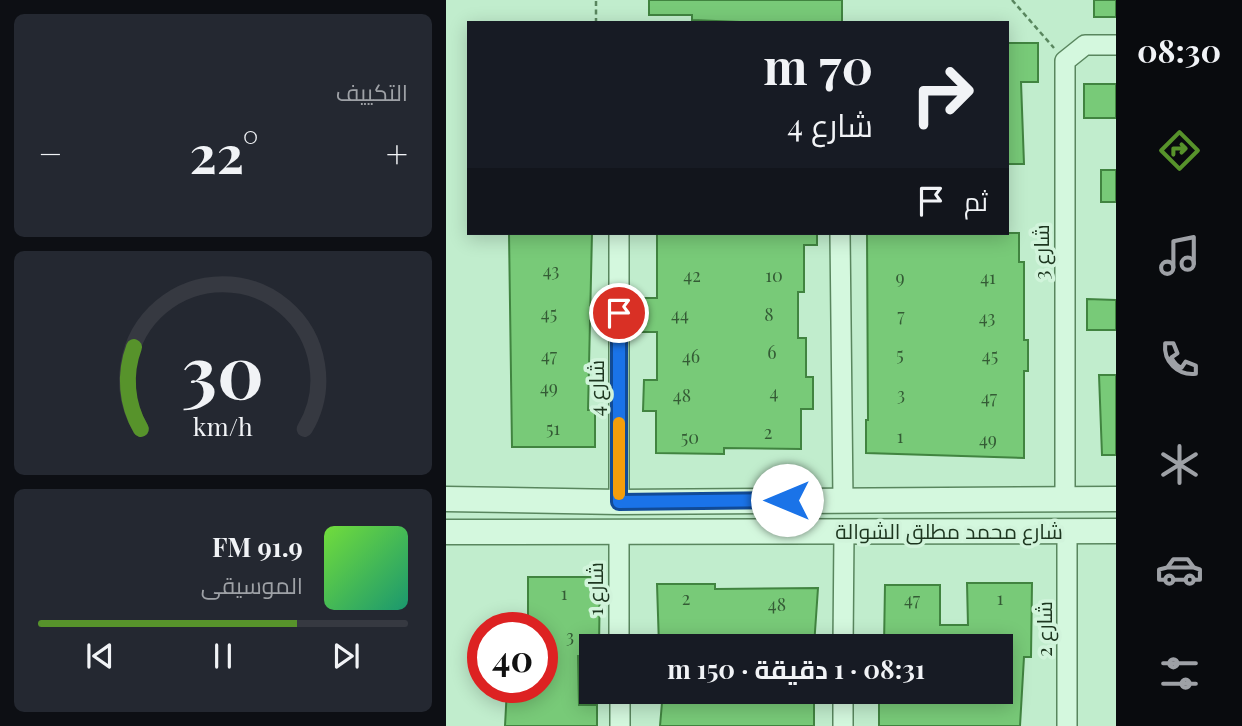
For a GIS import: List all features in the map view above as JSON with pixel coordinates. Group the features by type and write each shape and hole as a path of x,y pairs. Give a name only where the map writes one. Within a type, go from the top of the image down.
{"street":[{"path":"1065,61 1085,45 1116,45"},
{"name":"شارع 3","path":"1065,61 1065,499"},
{"name":"شارع 4","path":"619,235 619,502"},
{"path":"840,235 843,500"},
{"name":"شارع محمد مطلق الشوالة","path":"446,499 619,502 1116,499"},
{"name":"شارع 2","path":"1067,531 1067,726"},
{"name":"شارع محمد مطلق الشوالة","path":"446,532 1116,531"},
{"name":"شارع 1","path":"619,532 619,634"},
{"path":"843,634 844,533"},
{"path":"620,704 620,726"},
{"path":"843,704 843,726"}],"path":[{"path":"596,0 596,21"},
{"path":"1012,0 1065,61"}],"building":[{"path":"649,0 842,0 842,21 717,21 692,20 692,15 649,15"},
{"path":"1094,0 1116,0 1116,17 1094,17"},
{"path":"1009,43 1038,43 1038,82 1021,82 1024,164 1009,164"},
{"path":"1084,84 1116,84 1116,118 1084,118"},
{"path":"1101,170 1116,170 1116,202 1101,202"},
{"path":"1019,233 1019,262 1024,262 1024,340 1028,340 1028,371 1024,371 1024,458 866,453 867,235"},
{"path":"509,235 592,235 588,410 595,410 595,447 512,447"},
{"path":"657,235 817,235 817,245 804,245 804,292 798,292 798,338 806,338 806,377 813,377 813,409 801,409 801,449 724,448 724,454 656,453 656,411 643,411 644,380 657,380 657,332 635,332 635,298 657,298"},
{"path":"1087,299 1116,300 1116,330 1087,330"},
{"path":"1099,375 1116,375 1116,455 1102,455"},
{"path":"528,577 600,577 599,634 579,634 578,656 579,705 597,705 597,726 505,726 506,703 558,703 558,612 528,612"},
{"path":"967,583 1032,583 1031,657 1024,657 1020,726 879,726 879,704 1013,704 1013,634 884,634 885,585 940,585 940,625 968,625"},
{"path":"657,584 715,584 715,589 818,588 815,634 659,634"},
{"path":"662,704 814,704 814,726 660,726"}],"slow traffic":[{"path":"619,423 619,494"}],"route":[{"path":"619,313 619,502 787,500"}]}
